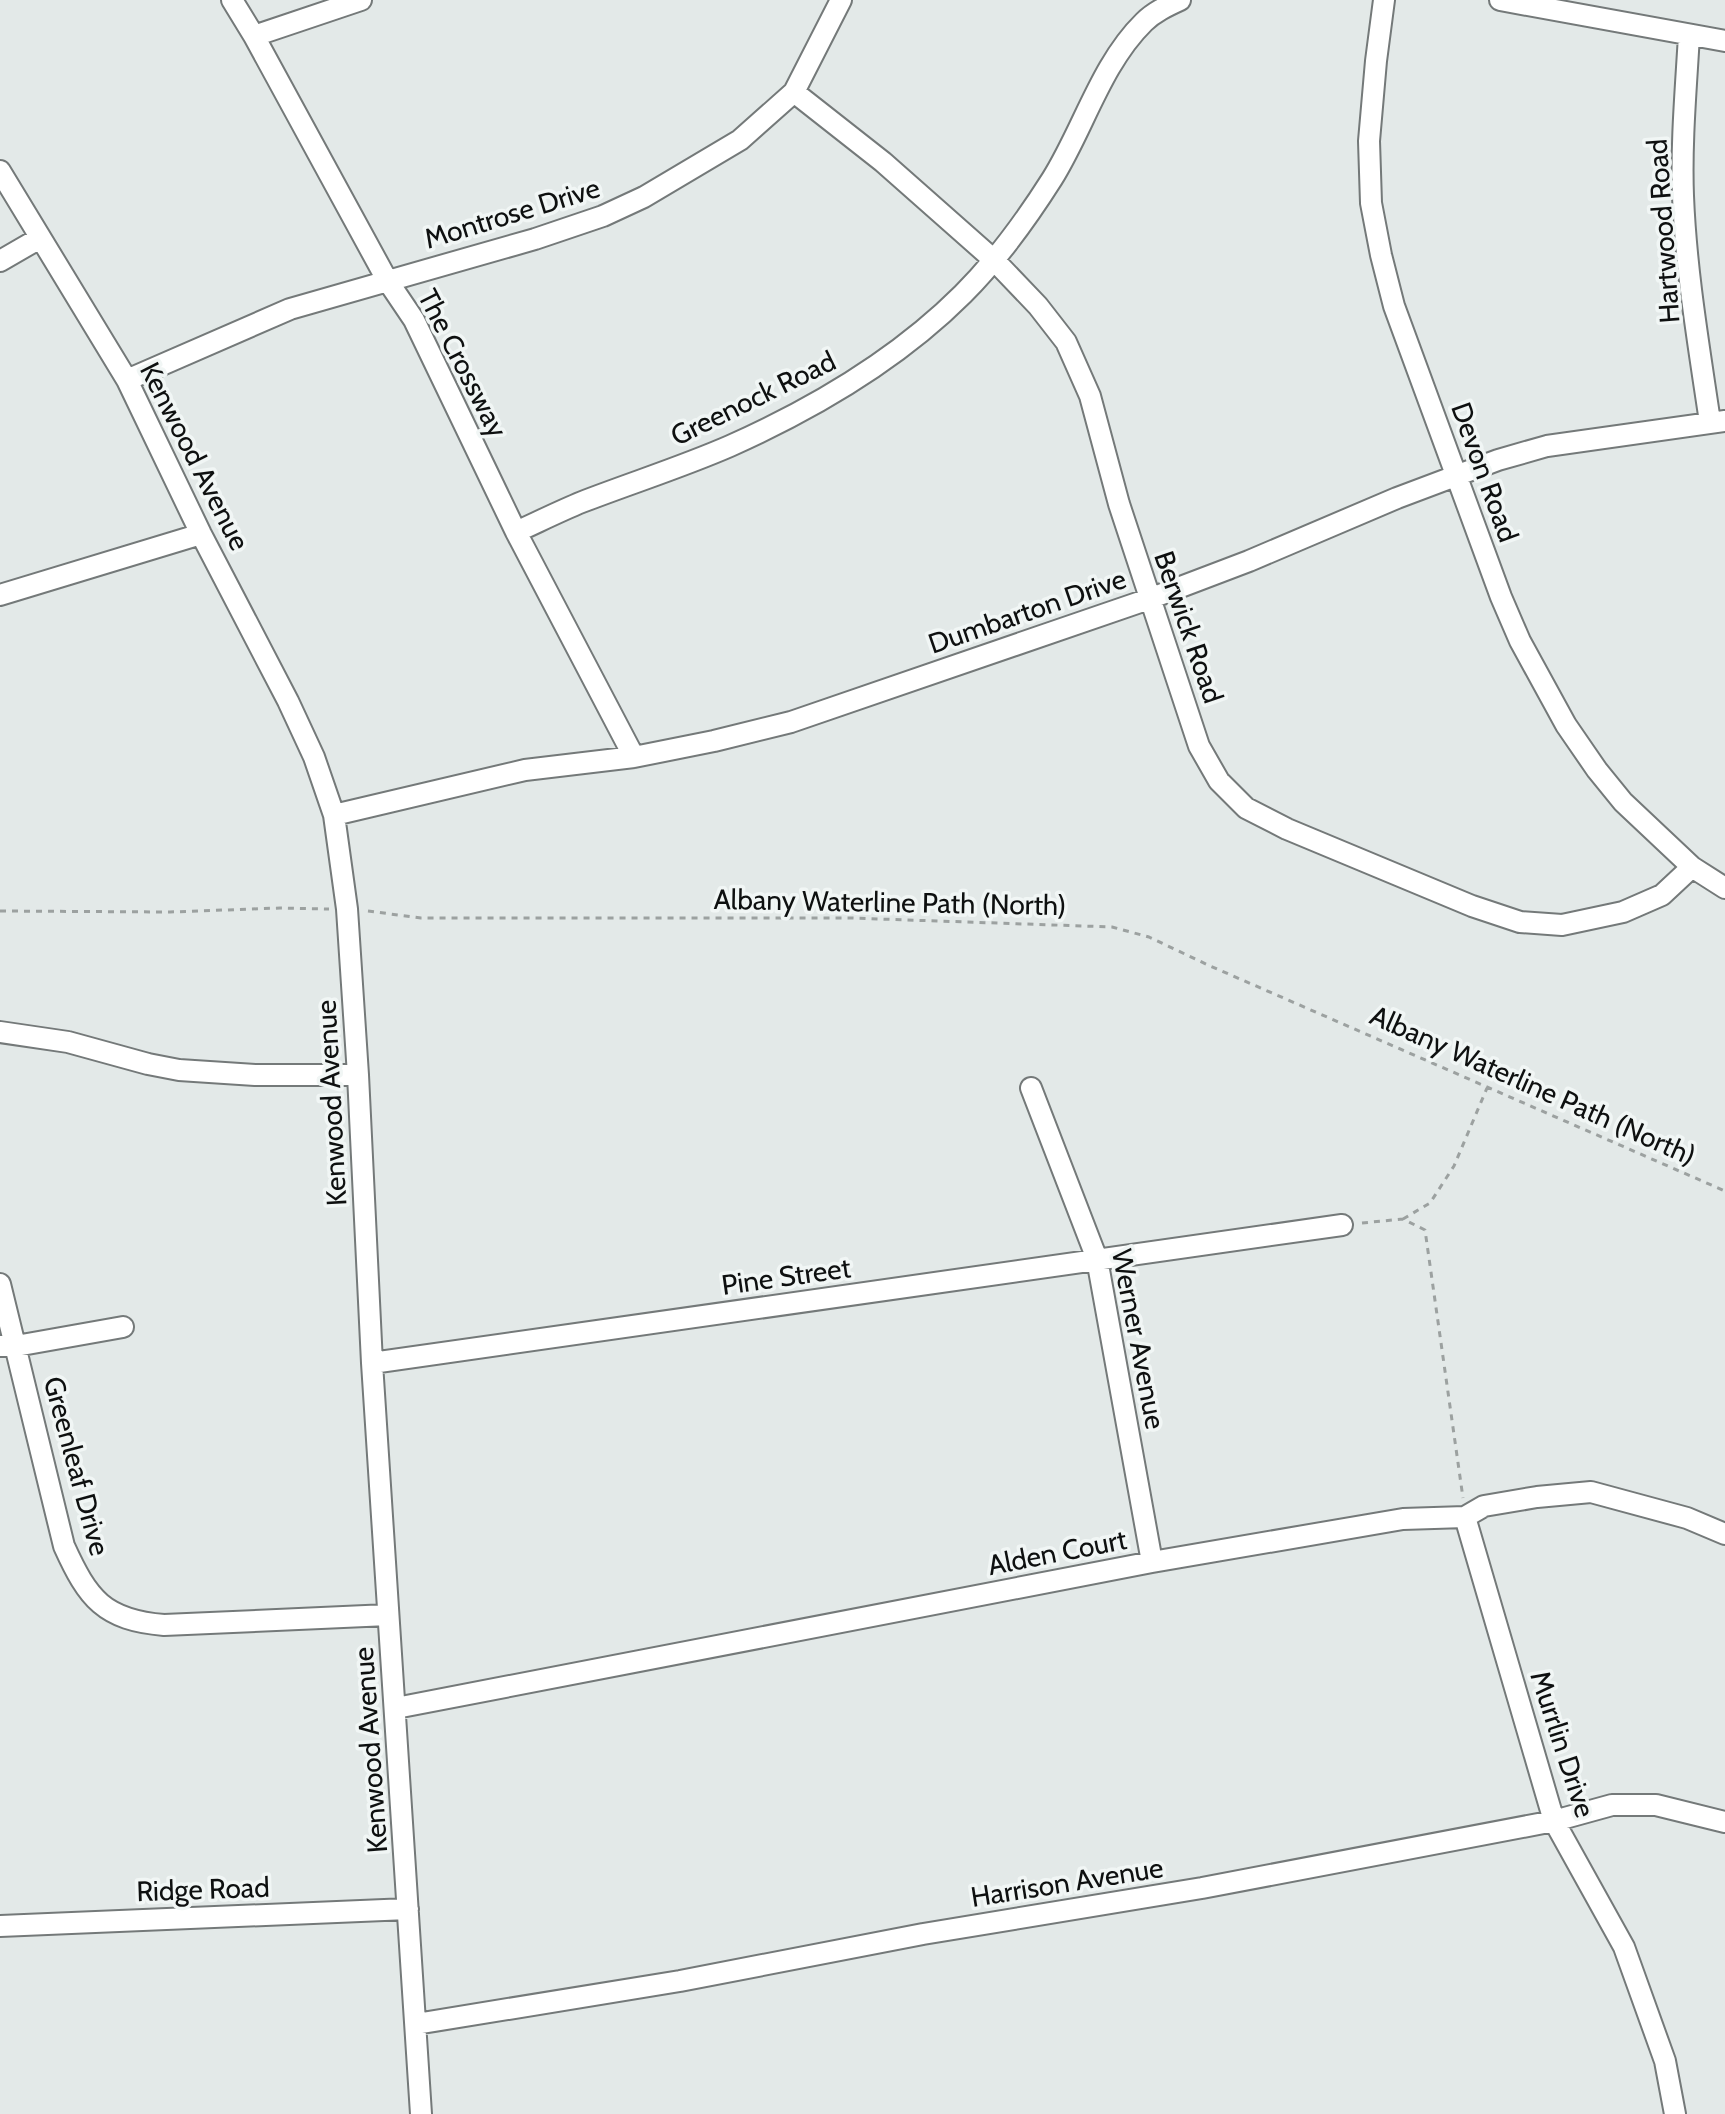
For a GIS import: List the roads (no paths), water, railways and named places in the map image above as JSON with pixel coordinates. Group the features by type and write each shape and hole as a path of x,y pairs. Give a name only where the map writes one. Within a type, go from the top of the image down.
{"street":[{"name":"The Crossway","path":"232,0 387,280 414,320 516,532 634,757"},
{"path":"254,36 361,0"},
{"name":"Montrose Drive","path":"127,380 290,309 535,239 603,216 644,197 740,140 794,92 841,0"},
{"name":"Greenock Road","path":"516,532 580,503 728,447 790,417 856,381 917,334 995,261 1053,178 1117,55 1144,22 1180,0"},
{"name":"Devon Road","path":"1384,0 1369,141 1371,203 1381,255 1394,306 1501,597 1520,641 1566,725 1597,770 1623,802 1692,867 1725,888"},
{"path":"1500,0 1725,41"},
{"name":"Hartwood Road","path":"1689,35 1683,194 1689,275 1717,422"},
{"name":"Berwick Road","path":"794,92 883,162 995,261 1038,306 1066,342 1090,396 1119,504 1199,746 1219,781 1246,808 1287,829 1472,906 1520,922 1562,925 1623,912 1662,895 1692,867"},
{"name":"Kenwood Avenue","path":"0,171 127,380 201,534 288,701 314,757 334,815 347,909 372,1363 421,2114"},
{"path":"0,261 40,238"},
{"name":"Dumbarton Drive","path":"334,815 525,770 634,757 791,722 1149,599 1498,460 1547,446 1717,422"},
{"path":"0,595 201,534"},
{"path":"0,1032 68,1042 179,1070 255,1075 358,1075"},
{"name":"Werner Avenue","path":"1031,1088 1097,1259 1152,1562"},
{"name":"Pine Street","path":"372,1363 1342,1225"},
{"name":"Greenleaf Drive","path":"0,1284 8,1346 64,1546 89,1593 112,1613 129,1621 164,1625 388,1615"},
{"path":"8,1346 123,1327"},
{"name":"Alden Court","path":"396,1708 1152,1562 1403,1519 1465,1517 1484,1506 1537,1497 1591,1492 1687,1518 1725,1534"},
{"name":"Murrlin Drive","path":"1465,1517 1554,1821 1624,1947 1665,2061 1675,2114"},
{"name":"Harrison Avenue","path":"416,2024 680,1981 923,1934 1202,1888 1554,1821 1612,1805 1656,1805 1725,1822"},
{"name":"Ridge Road","path":"0,1926 408,1909"}]}
